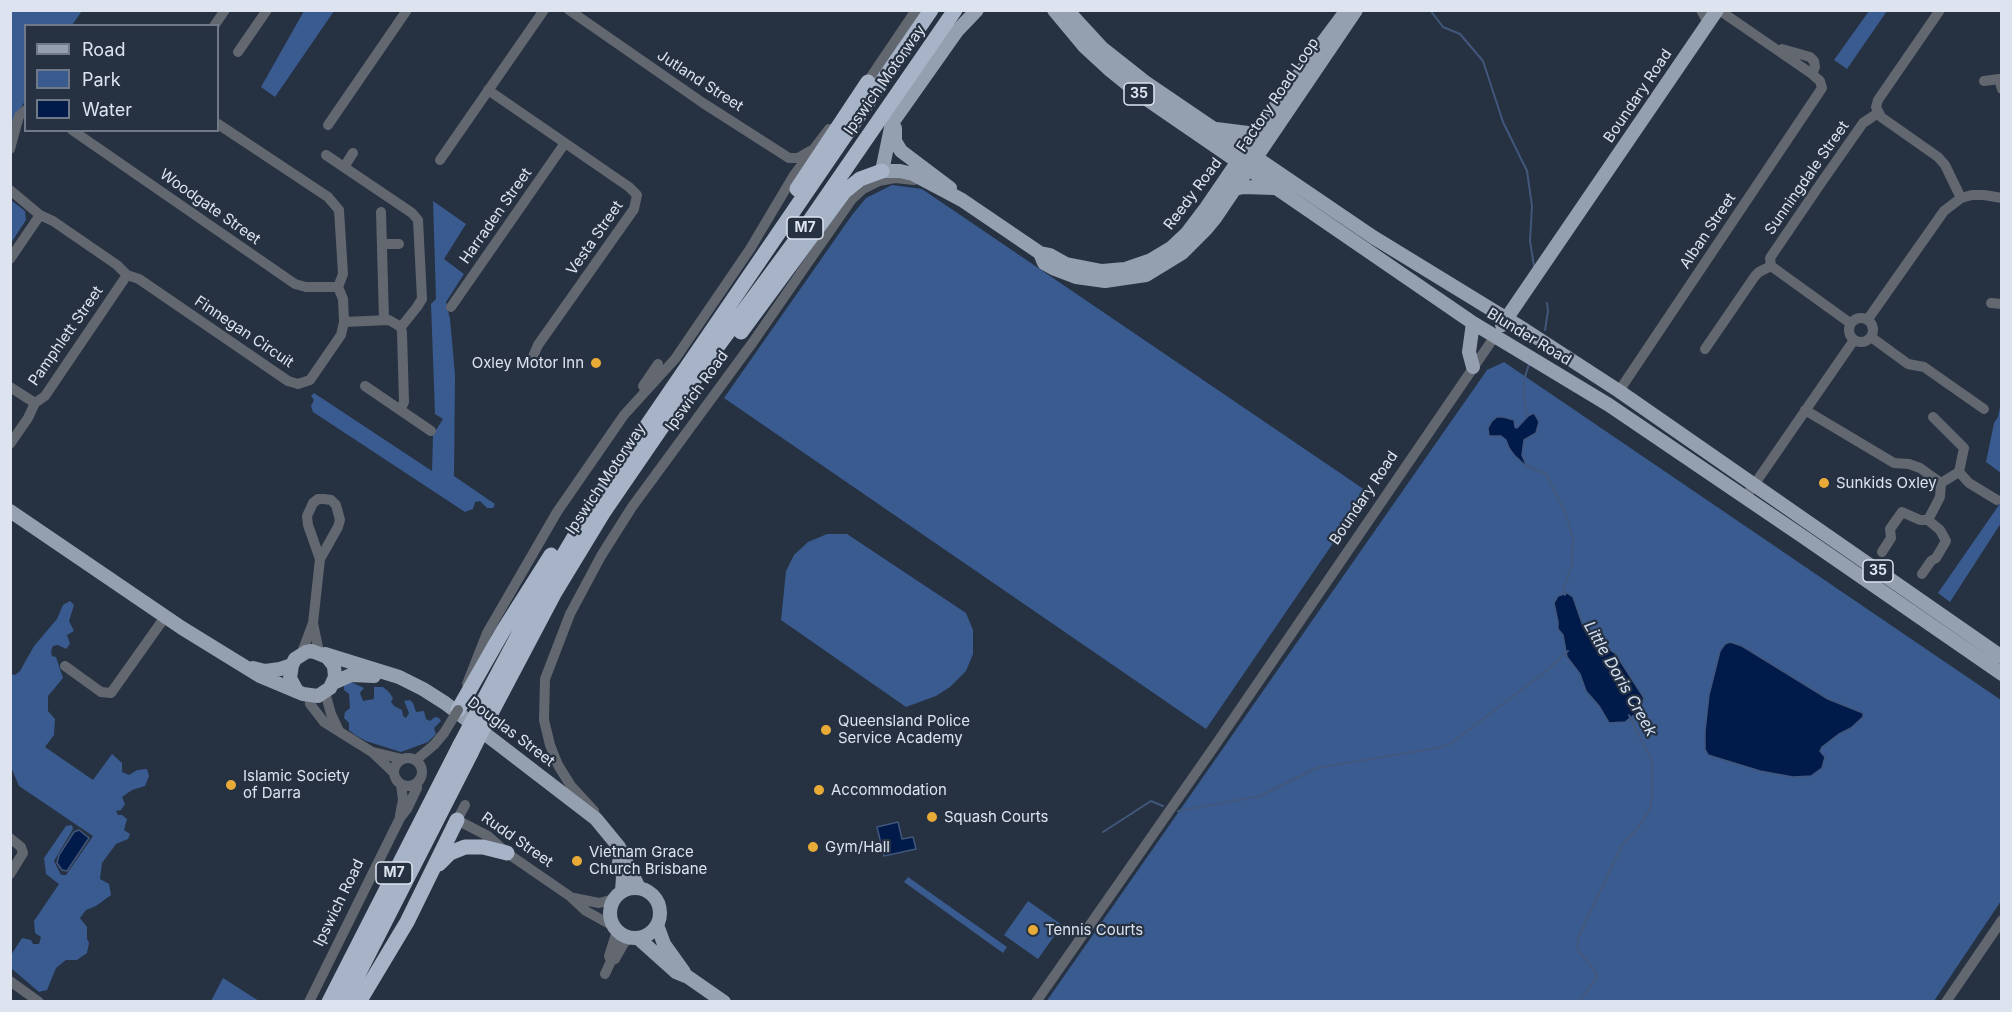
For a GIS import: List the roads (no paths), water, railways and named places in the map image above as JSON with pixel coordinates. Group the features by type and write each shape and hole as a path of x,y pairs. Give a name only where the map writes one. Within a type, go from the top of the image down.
{"highway":[{"name":"Ipswich Motorway","path":"344,1002 538,598 578,528 616,469 931,10"},
{"name":"Ipswich Motorway","path":"484,713 603,513 712,354 804,229 955,10"},
{"path":"783,227 782,215 808,171 868,82"},
{"path":"651,443 668,429 786,274 841,196 860,180 880,176"},
{"path":"462,702 540,573 559,545 578,528"},
{"name":"Ipswich Motorway","path":"328,1002 466,749"},
{"path":"359,1002 407,922 457,820"},
{"path":"432,871 448,855 465,847 483,847 507,853"}],"main road":[{"path":"880,176 890,127 957,32 977,10"},
{"name":"Blunder Road","path":"1054,10 1084,46 1126,84 1619,391 2001,657"},
{"name":"Blunder Road","path":"1067,10 1115,59 1212,129 1276,188 1473,323 1609,405 2001,674"},
{"name":"Factory Road Loop","path":"1246,160 1256,134 1347,10"},
{"name":"Factory Road Loop","path":"1246,160 1356,10"},
{"name":"Boundary Road","path":"1495,336 1705,16 1718,10"},
{"path":"902,110 894,131 899,149 941,180 962,200"},
{"path":"1212,129 1256,134"},
{"name":"Reedy Road","path":"1040,253 1044,263 1055,269 1091,280 1114,281 1146,275 1170,262 1206,229 1234,189 1246,160"},
{"name":"Reedy Road","path":"880,176 909,172 962,200 1040,253 1050,255 1066,264 1102,271 1125,269 1151,260 1172,248 1187,233 1246,160"},
{"path":"1234,189 1276,188"},
{"path":"1473,323 1469,352 1473,367"},
{"path":"10,512 165,617 245,667 260,676 304,693 329,688 335,677 334,666 321,653 312,651 280,669 265,671 245,667"},
{"name":"Douglas Street","path":"321,653 399,677 445,703 597,819 619,847 639,888"},
{"path":"296,660 290,678 304,693"},
{"name":"Douglas Street","path":"329,688 351,675 378,676 420,693 434,702 599,828 618,858 623,878 618,895"},
{"path":"639,888 653,895 658,902 660,917 657,925 646,936 624,933 609,913 618,895 639,888"},
{"name":"Rudd Street","path":"657,925 664,944 688,977"},
{"name":"Rudd Street","path":"624,933 676,972 688,977 724,1002"}],"street":[{"path":"215,24 225,10"},
{"path":"238,52 267,10"},
{"path":"328,125 407,10"},
{"path":"440,160 543,10"},
{"name":"Jutland Street","path":"569,10 703,103 793,159 807,153 816,145"},
{"path":"620,421 675,359 741,263 794,175 868,82 916,10"},
{"name":"Alban Street","path":"1619,391 1822,88 1820,81 1812,74 1718,10"},
{"path":"1940,10 1878,100 1876,107 1878,113 1938,157 1945,165 1961,198"},
{"path":"1984,81 2001,81"},
{"name":"Vesta Street","path":"488,90 629,187 635,192 638,200 538,345 532,359"},
{"path":"10,149 19,116 24,112"},
{"name":"Sunningdale Street","path":"1705,349 1755,276 1771,266 1770,258 1863,123 1878,113"},
{"path":"219,125 328,197 339,210 343,274 338,287 343,298 344,321 384,320 396,323 400,327 404,402 400,410"},
{"name":"Woodgate Street","path":"75,132 295,284 306,287 338,287"},
{"name":"Harraden Street","path":"451,307 565,142"},
{"path":"344,167 353,153"},
{"path":"326,156 412,213 418,220 422,299 400,327"},
{"name":"Ipswich Road","path":"597,819 594,810 571,786 558,765 544,720 545,679 570,614 601,556 633,507 753,342 841,214 858,194 880,176"},
{"name":"Finnegan Circuit","path":"10,190 40,215 53,221 117,265 127,275 139,279 288,381 298,384 310,380 341,335 344,321"},
{"path":"1868,319 1938,218 1950,205 1961,198 1984,195 2001,198"},
{"path":"381,212 384,320"},
{"path":"10,259 40,215"},
{"path":"382,244 399,244"},
{"path":"1771,266 1850,323"},
{"name":"Pamphlett Street","path":"10,444 28,418 35,403 45,396 127,275"},
{"path":"1860,317 1868,319 1873,326 1871,337 1865,342 1854,340 1848,330 1850,323 1860,317"},
{"name":"Boundary Road","path":"1036,1002 1214,747 1495,336"},
{"path":"1871,337 1908,364 1924,368 1984,410"},
{"path":"1745,498 1854,340"},
{"path":"416,760 444,733 462,702 480,648 498,612 557,512 658,364"},
{"path":"365,386 431,431"},
{"path":"10,387 35,403"},
{"path":"1805,410 1894,463 1909,464 1920,468 1941,483"},
{"path":"1933,417 1964,448 1959,472 1941,483"},
{"path":"1959,472 1969,483 1997,500"},
{"path":"1928,520 1940,497 1941,483"},
{"path":"296,660 313,623 320,559 340,520 336,505 331,500 324,499 318,499 313,503 307,516 320,559"},
{"path":"1882,552 1891,538 1890,529 1902,512 1920,520 1928,520 1940,530 1946,541 1936,558 1922,574"},
{"path":"65,666 101,692 111,693 165,617"},
{"path":"313,623 321,653"},
{"path":"329,688 331,714 340,733"},
{"path":"304,693 324,722 372,752 394,773"},
{"path":"372,752 416,760 422,771 417,783 409,786 401,784 395,778 395,765 402,759"},
{"name":"Ipswich Road","path":"309,1002 399,819 407,809 417,783"},
{"name":"Ipswich Road","path":"399,819 403,800 401,784"},
{"name":"Rudd Street","path":"465,805 457,820 488,836 507,853 571,897 586,911 624,933"},
{"path":"10,838 21,847 23,853 10,874"},
{"name":"Rudd Street","path":"571,897 599,903 618,895"},
{"path":"1946,1002 2001,920"},
{"path":"605,974 624,943 624,933"},
{"path":"10,981 39,1002"}],"water":[{"path":"1534,413 1539,422 1536,433 1524,440 1522,455 1527,467 1514,455 1506,440 1501,436 1489,436 1488,428 1497,417 1503,417 1514,420 1517,428"},
{"path":"1567,593 1573,597 1583,626 1593,639 1615,653 1644,698 1639,711 1625,722 1609,723 1599,706 1586,691 1580,674 1567,657 1563,635 1558,629 1554,603 1558,596"},
{"path":"1730,642 1742,646 1828,699 1863,713 1863,717 1851,728 1822,747 1820,751 1825,757 1822,768 1811,776 1793,777 1760,771 1708,755 1705,749 1705,731 1709,695 1720,651 1725,644"},
{"path":"898,822 902,839 913,837 916,849 884,856 877,827"},
{"path":"79,830 89,838 67,871 62,870 57,863 59,855 74,832"}],"waterway":[{"name":"Little Doris Creek","path":"1430,10 1443,27 1460,34 1483,61 1503,122 1527,171 1532,206 1530,241 1534,266"},
{"name":"Little Doris Creek","path":"1545,330 1547,303"},
{"name":"Little Doris Creek","path":"1527,417 1524,380 1529,364"},
{"name":"Little Doris Creek","path":"1526,465 1546,474 1566,514 1573,539 1572,564 1564,588 1565,595"},
{"path":"1178,811 1260,796 1317,768 1450,744 1545,672 1568,651"},
{"name":"Little Doris Creek","path":"1579,1002 1597,977 1596,972 1579,952 1577,947 1579,936 1622,845 1640,825 1650,809 1652,761 1629,715"},
{"path":"1103,832 1151,801 1163,806"}],"place":[{"name":"Oxley Motor Inn","path":"596,363"},
{"name":"Sunkids Oxley","path":"1824,483"},
{"name":"Queensland Police Service Academy","path":"826,730"},
{"name":"Islamic Society of Darra","path":"231,785"},
{"name":"Accommodation","path":"819,790"},
{"name":"Squash Courts","path":"932,817"},
{"name":"Gym/Hall","path":"813,847"},
{"name":"Vietnam Grace Church Brisbane","path":"577,861"},
{"name":"Tennis Courts","path":"1033,930"}]}
